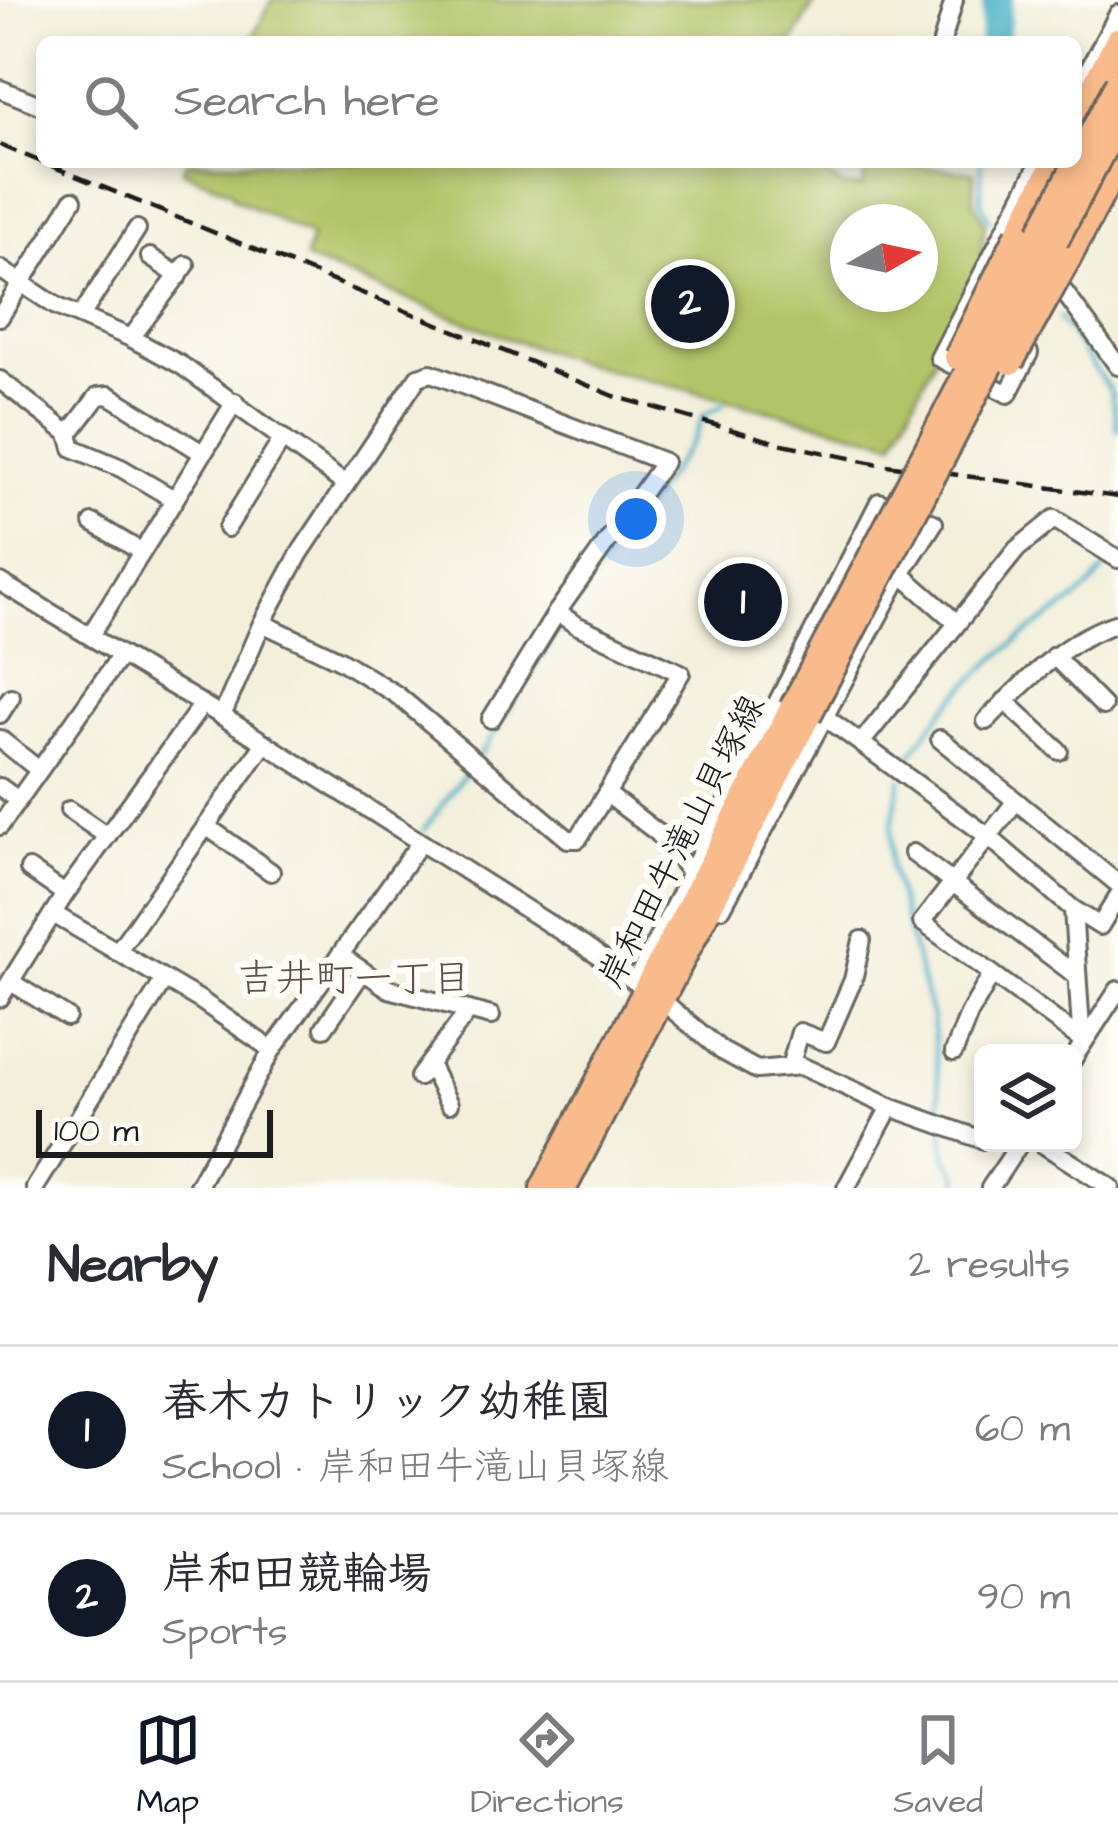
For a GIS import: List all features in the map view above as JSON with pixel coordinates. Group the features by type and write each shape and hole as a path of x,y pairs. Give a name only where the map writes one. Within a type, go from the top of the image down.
{"main road":[{"path":"1082,110 1118,40"},
{"name":"岸和田牛滝山貝塚線","path":"1082,156 1118,83"},
{"name":"岸和田牛滝山貝塚線","path":"919,485 1118,121"},
{"path":"919,485 977,423 1118,163"},
{"path":"919,485 943,385 1052,168"},
{"name":"岸和田牛滝山貝塚線","path":"543,1188 809,713 1076,168"},
{"name":"岸和田牛滝山貝塚線","path":"564,1188 652,995"}],"street":[{"path":"947,36 955,0"},
{"path":"1082,82 1118,14"},
{"path":"0,89 36,104"},
{"path":"1037,168 938,358 1008,394 1118,182"},
{"path":"0,317 73,200"},
{"path":"82,316 137,229"},
{"path":"131,338 183,270 150,257"},
{"path":"0,269 56,306 131,338 236,402 345,484"},
{"path":"1062,290 1118,366"},
{"path":"222,716 262,623 300,553 418,377 431,374 664,462 557,612 490,719"},
{"path":"0,380 69,434 73,448 172,498"},
{"path":"69,434 98,396 109,394 201,452"},
{"path":"90,636 236,402"},
{"path":"227,528 283,438"},
{"path":"652,995 641,971 879,502 934,523 809,713 861,743 1100,926 1118,896"},
{"path":"861,743 1017,548 1054,519 1118,560"},
{"path":"94,523 140,551"},
{"path":"845,569 891,592"},
{"path":"901,574 957,622"},
{"path":"0,582 222,716 584,946 722,1051 757,1070 801,1066 890,1107 974,1137"},
{"path":"262,623 397,694 568,838 578,839 681,673 557,612"},
{"path":"986,721 1054,656 1098,629 1117,626"},
{"path":"0,826 121,655"},
{"path":"1054,656 1103,706"},
{"path":"0,714 11,698"},
{"path":"1005,701 1059,751"},
{"path":"0,998 65,894 202,705"},
{"path":"0,739 39,770"},
{"path":"940,739 1118,884"},
{"path":"117,952 265,743"},
{"path":"0,787 18,800"},
{"path":"607,794 658,833 690,872"},
{"path":"1016,801 922,922 1074,1044"},
{"path":"70,810 107,836"},
{"path":"206,826 272,872"},
{"path":"197,1188 272,1050 420,844"},
{"path":"913,853 1077,976"},
{"path":"29,869 65,894"},
{"path":"1072,909 1079,1044"},
{"path":"55,915 272,1050"},
{"path":"790,1067 800,1031 826,1042 853,980 862,940"},
{"path":"340,955 389,989 491,1016"},
{"path":"324,1028 363,971"},
{"path":"954,1052 992,974"},
{"path":"35,1188 164,980"},
{"path":"11,982 67,1017"},
{"path":"1082,1044 1118,989"},
{"path":"449,1104 424,1070 469,1010"},
{"path":"847,1188 890,1107"},
{"path":"990,1188 1014,1152"},
{"path":"1055,1152 1112,1188"}],"green space":[{"path":"272,0 816,0 796,36 253,36"},
{"path":"184,168 817,168 844,187 862,187 867,168 936,168 974,172 974,202 985,224 981,263 894,442 581,363 512,340 305,259 311,237 234,198 230,191"}],"waterway":[{"path":"995,36 998,0"},
{"path":"981,168 981,203 989,220"},
{"path":"1059,318 1111,392 1118,430"},
{"path":"570,612 695,437 703,416 724,405"},
{"path":"904,768 928,731 973,679 1080,596 1110,562"},
{"path":"423,831 488,743 564,622"},
{"path":"901,779 892,826 891,867 932,1018 942,1120"},
{"path":"943,1132 946,1157 960,1188"}],"railway":[{"path":"0,145 36,160"},
{"path":"56,168 614,396 778,443 879,464 1118,497"}],"place":[{"name":"岸和田競輪場","path":"690,304"},
{"name":"春木カトリック幼稚園","path":"743,602"}],"district":[{"name":"吉井町一丁目","path":"354,980"}]}
